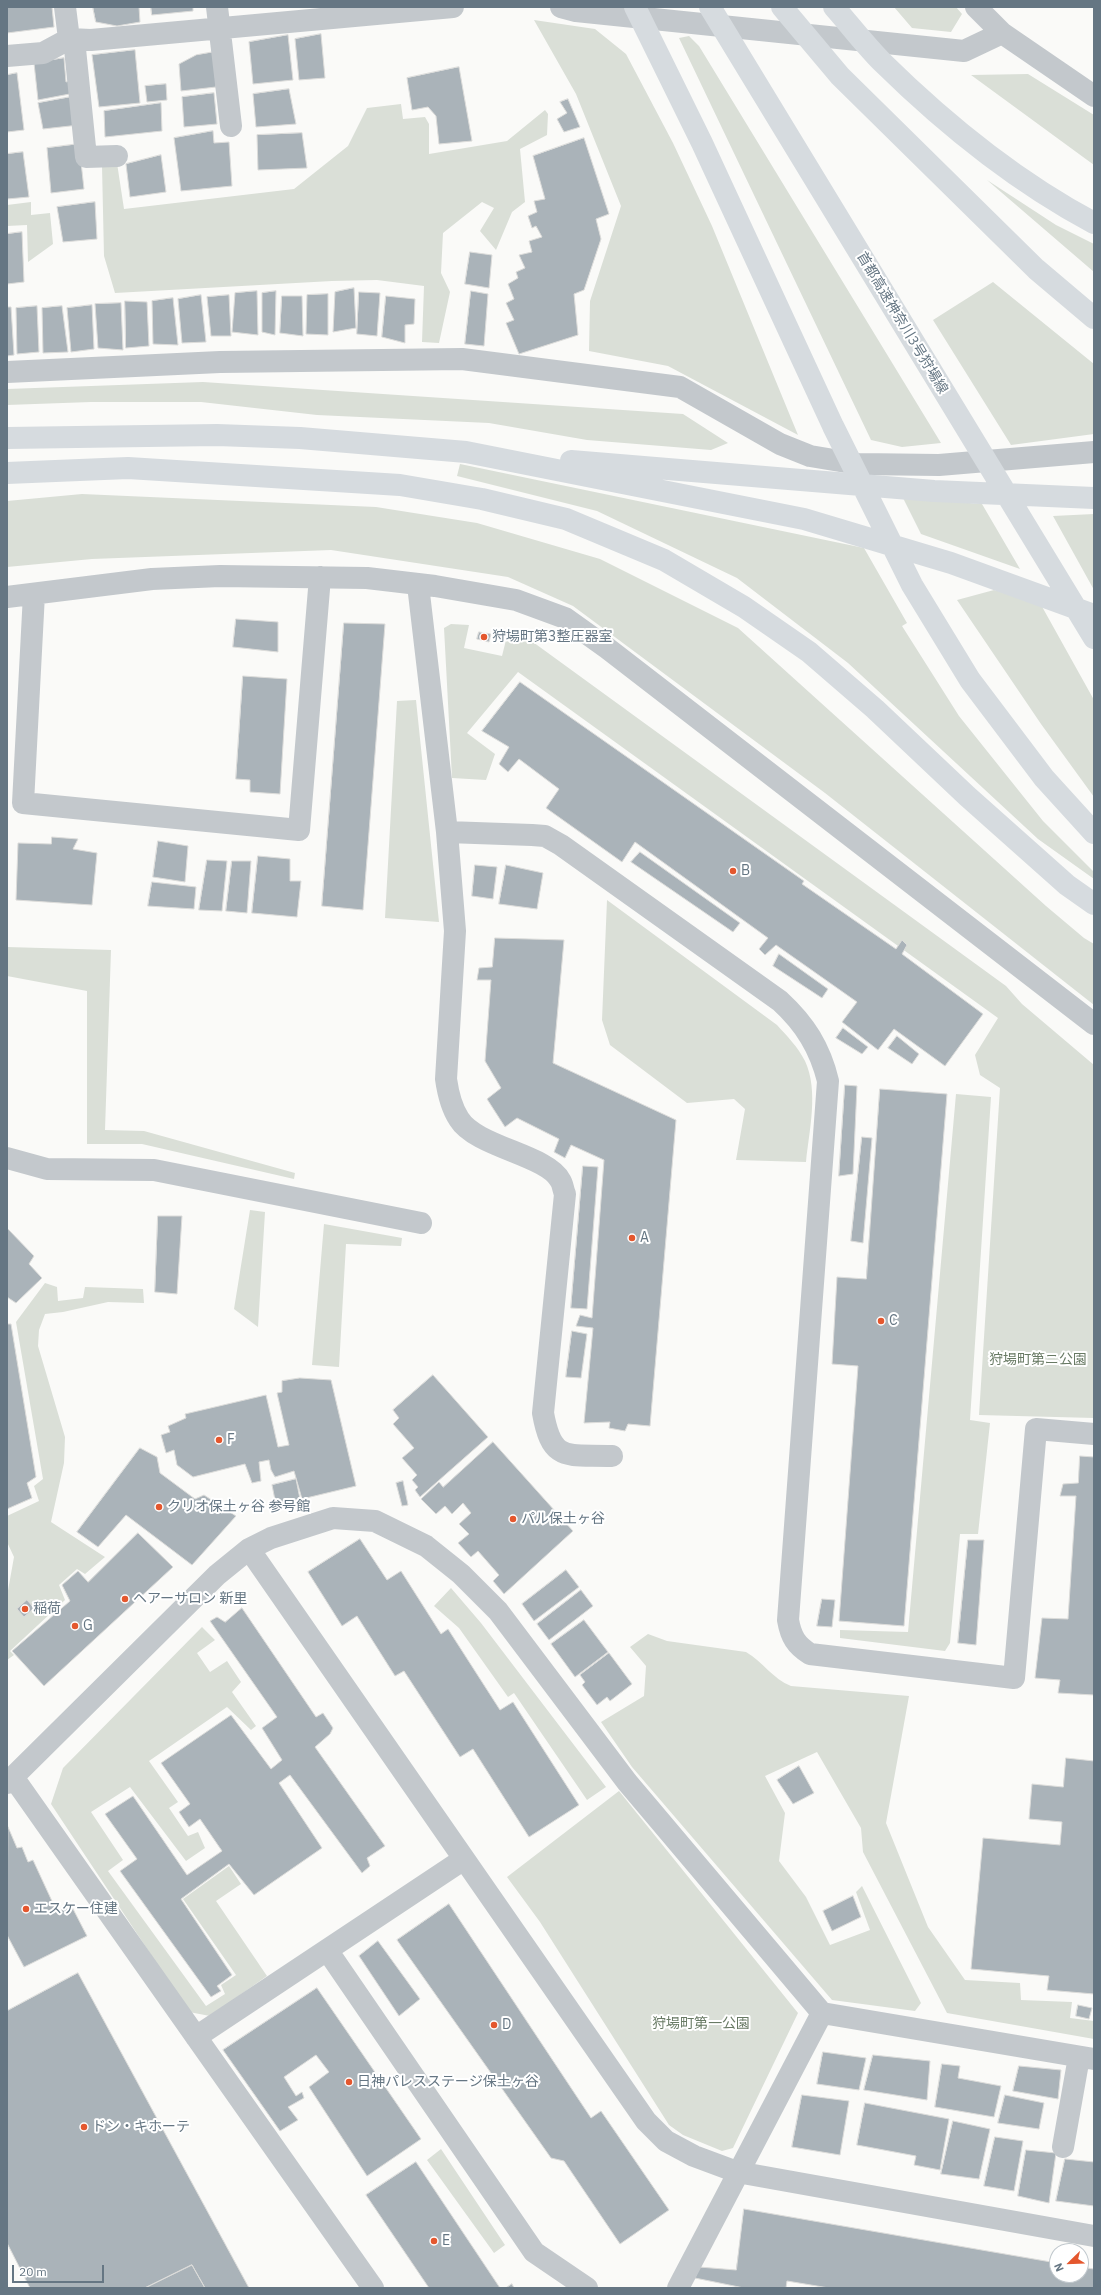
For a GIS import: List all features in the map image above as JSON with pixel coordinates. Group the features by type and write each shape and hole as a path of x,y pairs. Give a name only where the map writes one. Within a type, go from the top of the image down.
{"highway":[{"path":"635,7 702,143 832,426 912,586 970,680 1044,778 1094,833"},
{"name":"首都高速神奈川3号狩場線","path":"710,7 1094,638"},
{"path":"782,7 840,76 1036,269 1094,318"},
{"path":"834,7 881,62 962,134 1011,173 1054,201 1094,223"},
{"path":"7,438 135,435 300,438 934,490 1094,498"},
{"path":"466,452 804,519 951,563 1094,615"},
{"path":"7,473 128,468 400,485 482,499 566,519 664,560 744,607 809,652 875,709 967,796 1067,885 1094,904"}],"street":[{"path":"65,7 72,39 86,157 116,156"},
{"path":"217,7 231,126"},
{"path":"7,56 43,53 72,39 90,40 220,28 367,11 453,7"},
{"path":"976,7 1002,33 1094,96"},
{"path":"568,9 964,51 1002,33"},
{"path":"7,372 220,362 462,359 680,387 780,444 810,456 858,464 939,465 1094,452"},
{"path":"7,597 152,579 220,576 367,578 516,600 564,618 607,648 1094,1024"},
{"path":"34,594 23,804 299,830 320,577"},
{"path":"418,585 447,832 455,931 446,1079 450,1101 459,1120 472,1132 550,1169 560,1179 565,1194 543,1413 546,1433 555,1449 566,1454 612,1456"},
{"path":"447,832 532,834 544,836 561,844 780,1001 796,1016 806,1029 822,1059 828,1081 788,1620 791,1636 798,1646 810,1654 1014,1678 1036,1430 1094,1434"},
{"path":"7,1158 47,1169 154,1170 421,1223"},
{"path":"373,2288 196,2037 10,1780 217,1575 250,1549 294,1529 333,1518 375,1521 426,1546 461,1574 498,1611 627,1782 822,2013 1086,2058 1063,2147"},
{"path":"250,1549 646,2121 666,2141 694,2156 738,2172 1094,2236"},
{"path":"196,2037 464,1859"},
{"path":"326,1950 534,2252 587,2288"},
{"path":"678,2288 822,2013"}],"green space":[{"path":"894,7 956,7 962,14 951,32 912,28"},
{"path":"534,20 595,29 626,54 673,143 712,226 798,435 668,366 589,351 590,301 621,206 576,94"},
{"path":"689,36 699,46 941,443 902,447 871,440 679,38"},
{"path":"1028,74 1094,115 1094,165 971,75"},
{"path":"401,104 403,119 425,117 429,124 429,154 507,141 545,110 548,114 547,135 520,149 525,202 512,212 496,250 480,231 494,208 482,202 443,233 441,273 450,292 439,343 422,342 424,286 377,280 332,281 115,293 104,256 102,166 117,163 124,209 294,189 348,146 367,108"},
{"path":"987,180 1056,225 1094,244 1094,272"},
{"path":"31,202 31,215 50,213 53,244 28,262 27,225 7,226 7,205"},
{"path":"993,282 1094,364 1094,434 1011,445 933,320"},
{"path":"203,382 683,414 728,443 711,450 587,440 489,423 317,415 201,402 91,402 7,405 7,389"},
{"path":"460,464 864,548 907,623 902,626 959,716 1043,821 1094,872 1094,879 1038,839 848,663 737,578 597,511 457,476"},
{"path":"82,494 376,507 477,523 600,559 738,628 1046,906 1084,938 1094,944 1094,1005 825,793 573,606 508,577 331,550 92,559 7,567 7,501"},
{"path":"903,498 982,504 1020,569 921,534"},
{"path":"1094,514 1094,590 1053,516"},
{"path":"994,590 1040,603 1094,700 1094,797 1041,724 957,600"},
{"name":"狩場町第ニ公園","path":"451,624 469,625 464,648 502,656 508,632 526,637 1006,986 1022,1004 1094,1065 1094,1418 979,1415 1000,1088 980,1075 975,1055 998,1018 518,672 467,733 495,754 486,780 452,778 444,628"},
{"path":"416,700 439,922 385,918 397,701"},
{"path":"607,900 777,1025 796,1046 805,1061 811,1085 812,1111 806,1162 736,1160 745,1109 734,1099 687,1103 610,1045 602,1020"},
{"path":"7,947 111,950 105,1130 144,1131 295,1173 294,1179 142,1144 87,1144 87,991 7,976"},
{"path":"956,1094 991,1097 970,1420 990,1423 978,1534 960,1534 950,1643 945,1651 840,1638 840,1630 908,1632"},
{"path":"250,1210 265,1212 258,1327 234,1309"},
{"path":"324,1224 402,1238 401,1246 346,1244 339,1367 312,1365"},
{"path":"45,1283 57,1287 58,1301 83,1298 85,1287 143,1289 144,1303 108,1302 63,1312 45,1314 39,1330 38,1346 65,1437 64,1463 51,1522 105,1557 85,1574 77,1569 59,1585 65,1600 10,1651 14,1655 7,1660 7,1596 14,1557 7,1542 7,1516 39,1501 34,1486 43,1479 16,1322"},
{"path":"451,1588 481,1623 606,1787 587,1800 514,1693 508,1697 459,1628 434,1606"},
{"path":"202,1627 215,1640 197,1653 210,1672 227,1661 241,1682 232,1692 256,1726 251,1730 227,1707 149,1761 178,1802 169,1808 188,1836 198,1832 205,1848 186,1861 130,1787 91,1812 123,1860 108,1871 206,2006 225,1994 221,1985 236,1975 183,1899 229,1866 241,1884 216,1901 267,1976 210,2016 189,2012 51,1804 63,1768"},
{"path":"648,1634 667,1641 746,1652 773,1675 791,1686 909,1696 886,1823 928,1927 965,1980 1020,1983 1021,2000 1072,2002 1070,2018 1094,2021 1094,2039 947,2013 863,1852 861,1828 817,1752 765,1776 785,1813 779,1861 806,1897 830,1945 870,1930 856,1892 862,1886 921,2003 915,2011 832,2000 632,1767 601,1722 644,1696 646,1666 630,1647"},
{"name":"狩場町第一公園","path":"619,1791 798,2013 733,2148 722,2151 683,2135 669,2125 540,1922 507,1877"},
{"path":"441,2149 505,2245 494,2253 427,2160"}],"building":[{"path":"7,7 52,7 54,27 7,33"},
{"path":"93,7 139,7 140,22 117,26 96,22"},
{"path":"151,7 193,7 193,11 152,15"},
{"path":"321,34 325,78 299,80 295,39"},
{"path":"288,35 293,80 253,84 249,42"},
{"path":"135,50 140,103 99,107 92,55"},
{"path":"214,52 216,87 181,91 179,64 196,55"},
{"path":"64,58 66,82 73,80 75,93 38,100 34,63"},
{"path":"459,67 472,141 439,144 436,116 428,107 412,110 407,78"},
{"path":"17,73 24,130 7,132 7,75"},
{"path":"166,84 167,100 147,102 145,86"},
{"path":"289,89 296,124 256,127 253,94"},
{"path":"214,93 217,124 184,127 182,97"},
{"path":"76,96 79,125 43,129 38,103"},
{"path":"568,99 580,127 564,132 557,119 567,113 560,102"},
{"path":"161,103 162,131 105,137 104,111"},
{"path":"213,131 214,143 229,142 232,186 181,191 174,138"},
{"path":"302,133 307,168 258,170 257,135"},
{"path":"584,138 609,214 596,219 601,239 584,290 574,294 578,335 519,354 506,323 514,320 506,303 514,299 508,284 518,278 516,272 525,268 519,255 532,252 529,241 542,237 536,226 532,228 528,216 537,212 534,201 545,199 533,156"},
{"path":"79,144 84,189 51,193 47,148"},
{"path":"23,152 29,197 7,199 7,154"},
{"path":"161,155 166,192 130,197 126,164"},
{"path":"95,202 97,239 63,242 57,207"},
{"path":"22,232 24,282 7,284 7,234"},
{"path":"470,252 492,255 489,288 465,284"},
{"path":"354,288 356,328 333,332 335,292"},
{"path":"257,291 258,335 232,332 235,293"},
{"path":"276,291 275,335 262,332 262,293"},
{"path":"471,291 488,294 484,346 465,344"},
{"path":"359,292 380,293 377,336 357,334"},
{"path":"328,294 328,335 306,334 307,295"},
{"path":"201,295 206,342 182,343 178,299"},
{"path":"229,295 231,336 211,336 207,297"},
{"path":"282,296 302,296 303,336 280,333"},
{"path":"386,296 415,299 414,324 405,325 405,343 382,337"},
{"path":"173,298 178,345 153,344 152,301"},
{"path":"125,301 147,302 149,346 126,348"},
{"path":"121,303 123,350 98,348 95,304"},
{"path":"92,305 94,349 71,352 67,308"},
{"path":"37,306 39,352 17,354 16,308"},
{"path":"62,306 68,352 43,353 42,308"},
{"path":"7,307 11,307 14,355 7,356"},
{"path":"236,619 278,622 278,652 233,647"},
{"path":"344,623 385,624 363,910 322,906"},
{"name":"狩場町第3整圧器室","path":"479,632 491,634 489,642 477,639"},
{"path":"243,676 287,679 280,794 250,792 250,780 236,779"},
{"name":"B","path":"520,682 804,881 802,884 896,949 902,940 907,945 902,954 983,1014 945,1066 894,1029 878,1050 842,1022 857,1002 776,945 765,955 759,949 768,938 635,842 622,862 546,808 559,789 519,759 508,772 499,764 509,747 482,731"},
{"path":"52,837 78,839 73,849 97,853 92,905 16,900 18,843 51,844"},
{"path":"158,841 188,846 185,882 153,877"},
{"path":"640,852 740,923 733,932 631,862"},
{"path":"258,856 290,859 290,881 301,881 297,917 252,913"},
{"path":"207,860 227,861 222,911 199,910"},
{"path":"232,861 251,861 247,913 226,911"},
{"path":"475,865 497,867 493,899 472,896"},
{"path":"506,865 543,873 537,909 499,904"},
{"path":"152,882 196,887 194,909 148,906"},
{"name":"A","path":"495,938 564,940 553,1063 676,1120 650,1426 628,1424 625,1431 609,1428 610,1422 584,1423 593,1328 576,1326 580,1315 592,1318 604,1160 571,1145 565,1158 554,1152 559,1139 517,1118 505,1127 487,1099 501,1088 485,1061 491,980 477,980 479,968 492,967"},
{"path":"779,954 828,989 822,998 773,966"},
{"path":"843,1028 868,1047 862,1054 836,1038"},
{"path":"897,1036 919,1054 912,1064 888,1048"},
{"path":"845,1085 857,1086 853,1174 839,1176"},
{"name":"C","path":"880,1089 947,1094 904,1626 839,1621 858,1366 832,1364 837,1277 866,1279"},
{"path":"862,1137 872,1138 863,1243 851,1241"},
{"path":"583,1166 598,1167 587,1309 571,1308"},
{"path":"158,1216 182,1216 177,1294 155,1292"},
{"path":"7,1228 34,1256 29,1264 42,1278 16,1303 7,1297"},
{"path":"7,1324 11,1324 36,1477 27,1483 32,1498 7,1509"},
{"path":"572,1331 587,1334 581,1378 566,1377"},
{"path":"433,1375 488,1437 420,1497 415,1490 418,1487 412,1480 417,1475 402,1458 414,1448 393,1424 399,1418 393,1410"},
{"name":"F","path":"300,1378 331,1380 356,1486 302,1499 294,1471 275,1477 271,1470 269,1460 259,1462 261,1481 252,1483 245,1464 193,1477 177,1465 174,1450 166,1453 161,1435 170,1432 168,1426 186,1418 185,1414 266,1395 278,1447 289,1445 277,1393 282,1392 282,1381"},
{"name":"パル保土ヶ谷","path":"493,1442 573,1531 504,1594 493,1581 499,1575 478,1551 471,1557 458,1543 469,1534 459,1524 471,1513 463,1503 452,1514 445,1506 436,1514 421,1499 439,1482 443,1487"},
{"name":"クリオ保土ヶ谷 参号館","path":"140,1448 157,1457 160,1473 195,1499 204,1495 236,1516 192,1565 126,1515 98,1547 77,1532"},
{"path":"1080,1456 1094,1457 1094,1695 1058,1693 1060,1680 1035,1678 1042,1618 1068,1619 1076,1496 1060,1496 1063,1484 1078,1483"},
{"path":"296,1479 300,1499 276,1505 272,1485"},
{"path":"403,1481 408,1505 402,1506 396,1483"},
{"name":"G","path":"138,1533 173,1567 44,1686 12,1651 70,1601 62,1585 78,1571 88,1582"},
{"path":"360,1539 387,1580 401,1571 441,1634 448,1629 500,1710 513,1702 579,1805 529,1837 473,1749 460,1757 404,1671 395,1676 357,1616 342,1626 308,1572"},
{"path":"968,1540 984,1540 976,1645 958,1643"},
{"path":"566,1570 579,1587 534,1621 522,1604"},
{"path":"581,1590 593,1606 549,1640 537,1624"},
{"path":"822,1599 835,1600 832,1627 817,1626"},
{"path":"27,1600 34,1608 24,1617 17,1609"},
{"path":"242,1608 316,1717 323,1713 333,1728 330,1734 315,1747 385,1846 367,1858 370,1866 362,1873 290,1775 279,1783 322,1848 254,1895 229,1864 181,1899 232,1975 217,1986 221,1991 211,1997 120,1871 137,1859 105,1814 133,1796 187,1875 222,1851 200,1819 189,1827 179,1812 190,1804 161,1763 231,1715 271,1769 282,1760 262,1728 277,1717 210,1621 217,1617 225,1622"},
{"path":"584,1620 608,1652 575,1677 551,1644"},
{"path":"609,1653 632,1684 610,1701 607,1697 597,1705 582,1685 585,1682 580,1675"},
{"path":"1066,1758 1094,1761 1094,1994 1047,1990 1049,1976 971,1969 983,1838 1060,1845 1062,1822 1029,1819 1032,1784 1063,1787"},
{"path":"799,1766 814,1793 793,1804 777,1780"},
{"path":"8,1827 17,1848 22,1847 28,1862 33,1860 57,1912 71,1905 87,1936 24,1967 7,1935"},
{"path":"853,1896 861,1917 832,1931 823,1911"},
{"name":"D","path":"449,1904 591,2118 601,2111 669,2210 620,2244 564,2161 551,2158 397,1940"},
{"path":"378,1941 420,1999 399,2016 359,1956"},
{"name":"ドン・キホーテ","path":"78,1973 249,2288 205,2288 192,2265 145,2288 30,2288 7,2243 7,2011"},
{"name":"日神パレスステージ保土ヶ谷","path":"317,1988 421,2139 367,2176 309,2087 329,2072 316,2055 284,2077 296,2096 302,2092 304,2098 288,2107 298,2120 280,2131 223,2050"},
{"path":"1078,2005 1092,2008 1089,2019 1076,2016"},
{"path":"823,2052 866,2058 859,2090 817,2084"},
{"path":"873,2055 930,2061 927,2100 864,2090"},
{"path":"942,2064 960,2066 958,2078 1001,2086 994,2117 935,2107"},
{"path":"1019,2066 1061,2070 1058,2099 1013,2091"},
{"path":"802,2095 849,2101 840,2155 792,2147"},
{"path":"1005,2095 1044,2103 1039,2129 998,2123"},
{"path":"865,2103 949,2119 940,2170 914,2165 916,2156 857,2145"},
{"path":"953,2121 990,2129 979,2179 941,2174"},
{"path":"995,2137 1023,2141 1014,2191 984,2186"},
{"path":"1026,2150 1056,2153 1049,2203 1018,2196"},
{"path":"1065,2159 1094,2162 1094,2206 1056,2201"},
{"name":"E","path":"416,2162 500,2288 429,2288 366,2195"},
{"path":"744,2209 1049,2262 1049,2283 1089,2283 1089,2268 1094,2269 1094,2288 829,2288 787,2281 786,2288 744,2288 695,2278 699,2267 736,2270"},
{"path":"192,2265 205,2288 145,2288"},
{"path":"512,2284 514,2288 506,2288"}],"place":[{"name":"狩場町第3整圧器室","path":"484,637"},
{"name":"B","path":"733,871"},
{"name":"A","path":"632,1238"},
{"name":"C","path":"881,1321"},
{"name":"F","path":"219,1440"},
{"name":"クリオ保土ヶ谷 参号館","path":"159,1507"},
{"name":"パル保土ヶ谷","path":"513,1519"},
{"name":"ヘアーサロン 新里","path":"125,1599"},
{"name":"稲荷","path":"25,1609"},
{"name":"G","path":"75,1626"},
{"name":"エスケー住建","path":"26,1909"},
{"name":"D","path":"494,2025"},
{"name":"日神パレスステージ保土ヶ谷","path":"349,2082"},
{"name":"ドン・キホーテ","path":"84,2127"},
{"name":"E","path":"434,2241"}]}
